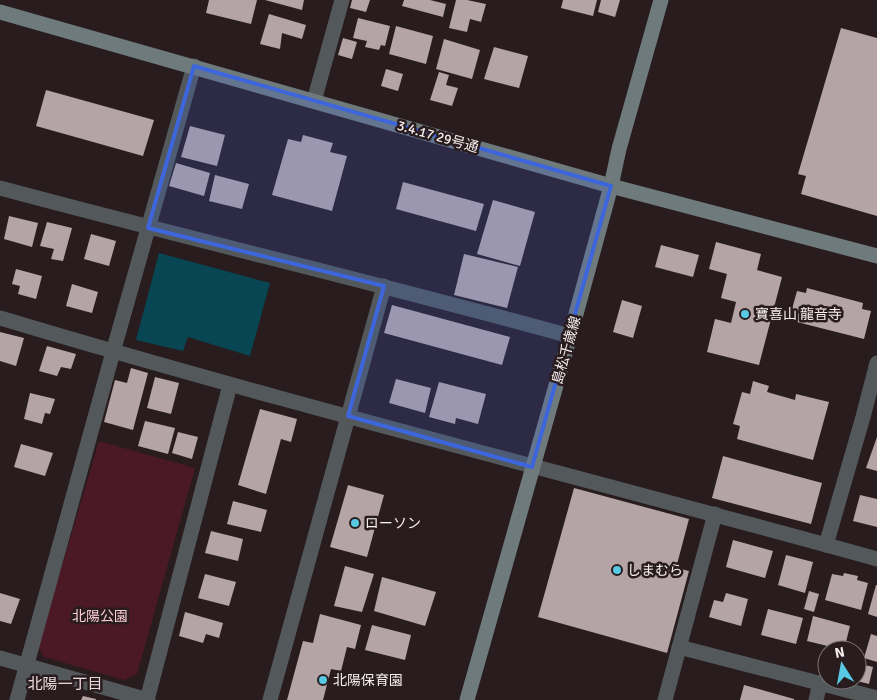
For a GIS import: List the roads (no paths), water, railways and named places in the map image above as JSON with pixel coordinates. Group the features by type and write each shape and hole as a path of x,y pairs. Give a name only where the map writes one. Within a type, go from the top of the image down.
{"street":[{"path":"314,100 342,0"},
{"name":"島松千歳線","path":"467,700 570,336 611,186 619,148 661,0"},
{"name":"3.4.17 29号通","path":"0,12 611,186 877,256"},
{"path":"18,700 113,352 194,66"},
{"path":"0,188 148,228 384,286 570,336"},
{"path":"270,700 384,286"},
{"path":"0,318 230,385 877,559"},
{"path":"826,545 870,419 877,363"},
{"path":"0,658 148,700 230,385"},
{"path":"665,700 715,514"},
{"path":"679,647 817,682"},
{"path":"847,690 877,698"}],"water":[{"path":"159,253 270,283 250,356 188,337 183,351 136,340"}],"place":[{"name":"寶喜山 龍音寺","path":"745,314"},
{"name":"ローソン","path":"355,523"},
{"name":"しまむら","path":"617,570"},
{"name":"北陽保育園","path":"323,680"}],"district":[{"name":"北陽一丁目","path":"65,684"}],"park label":[{"name":"北陽公園","path":"100,616"}]}
